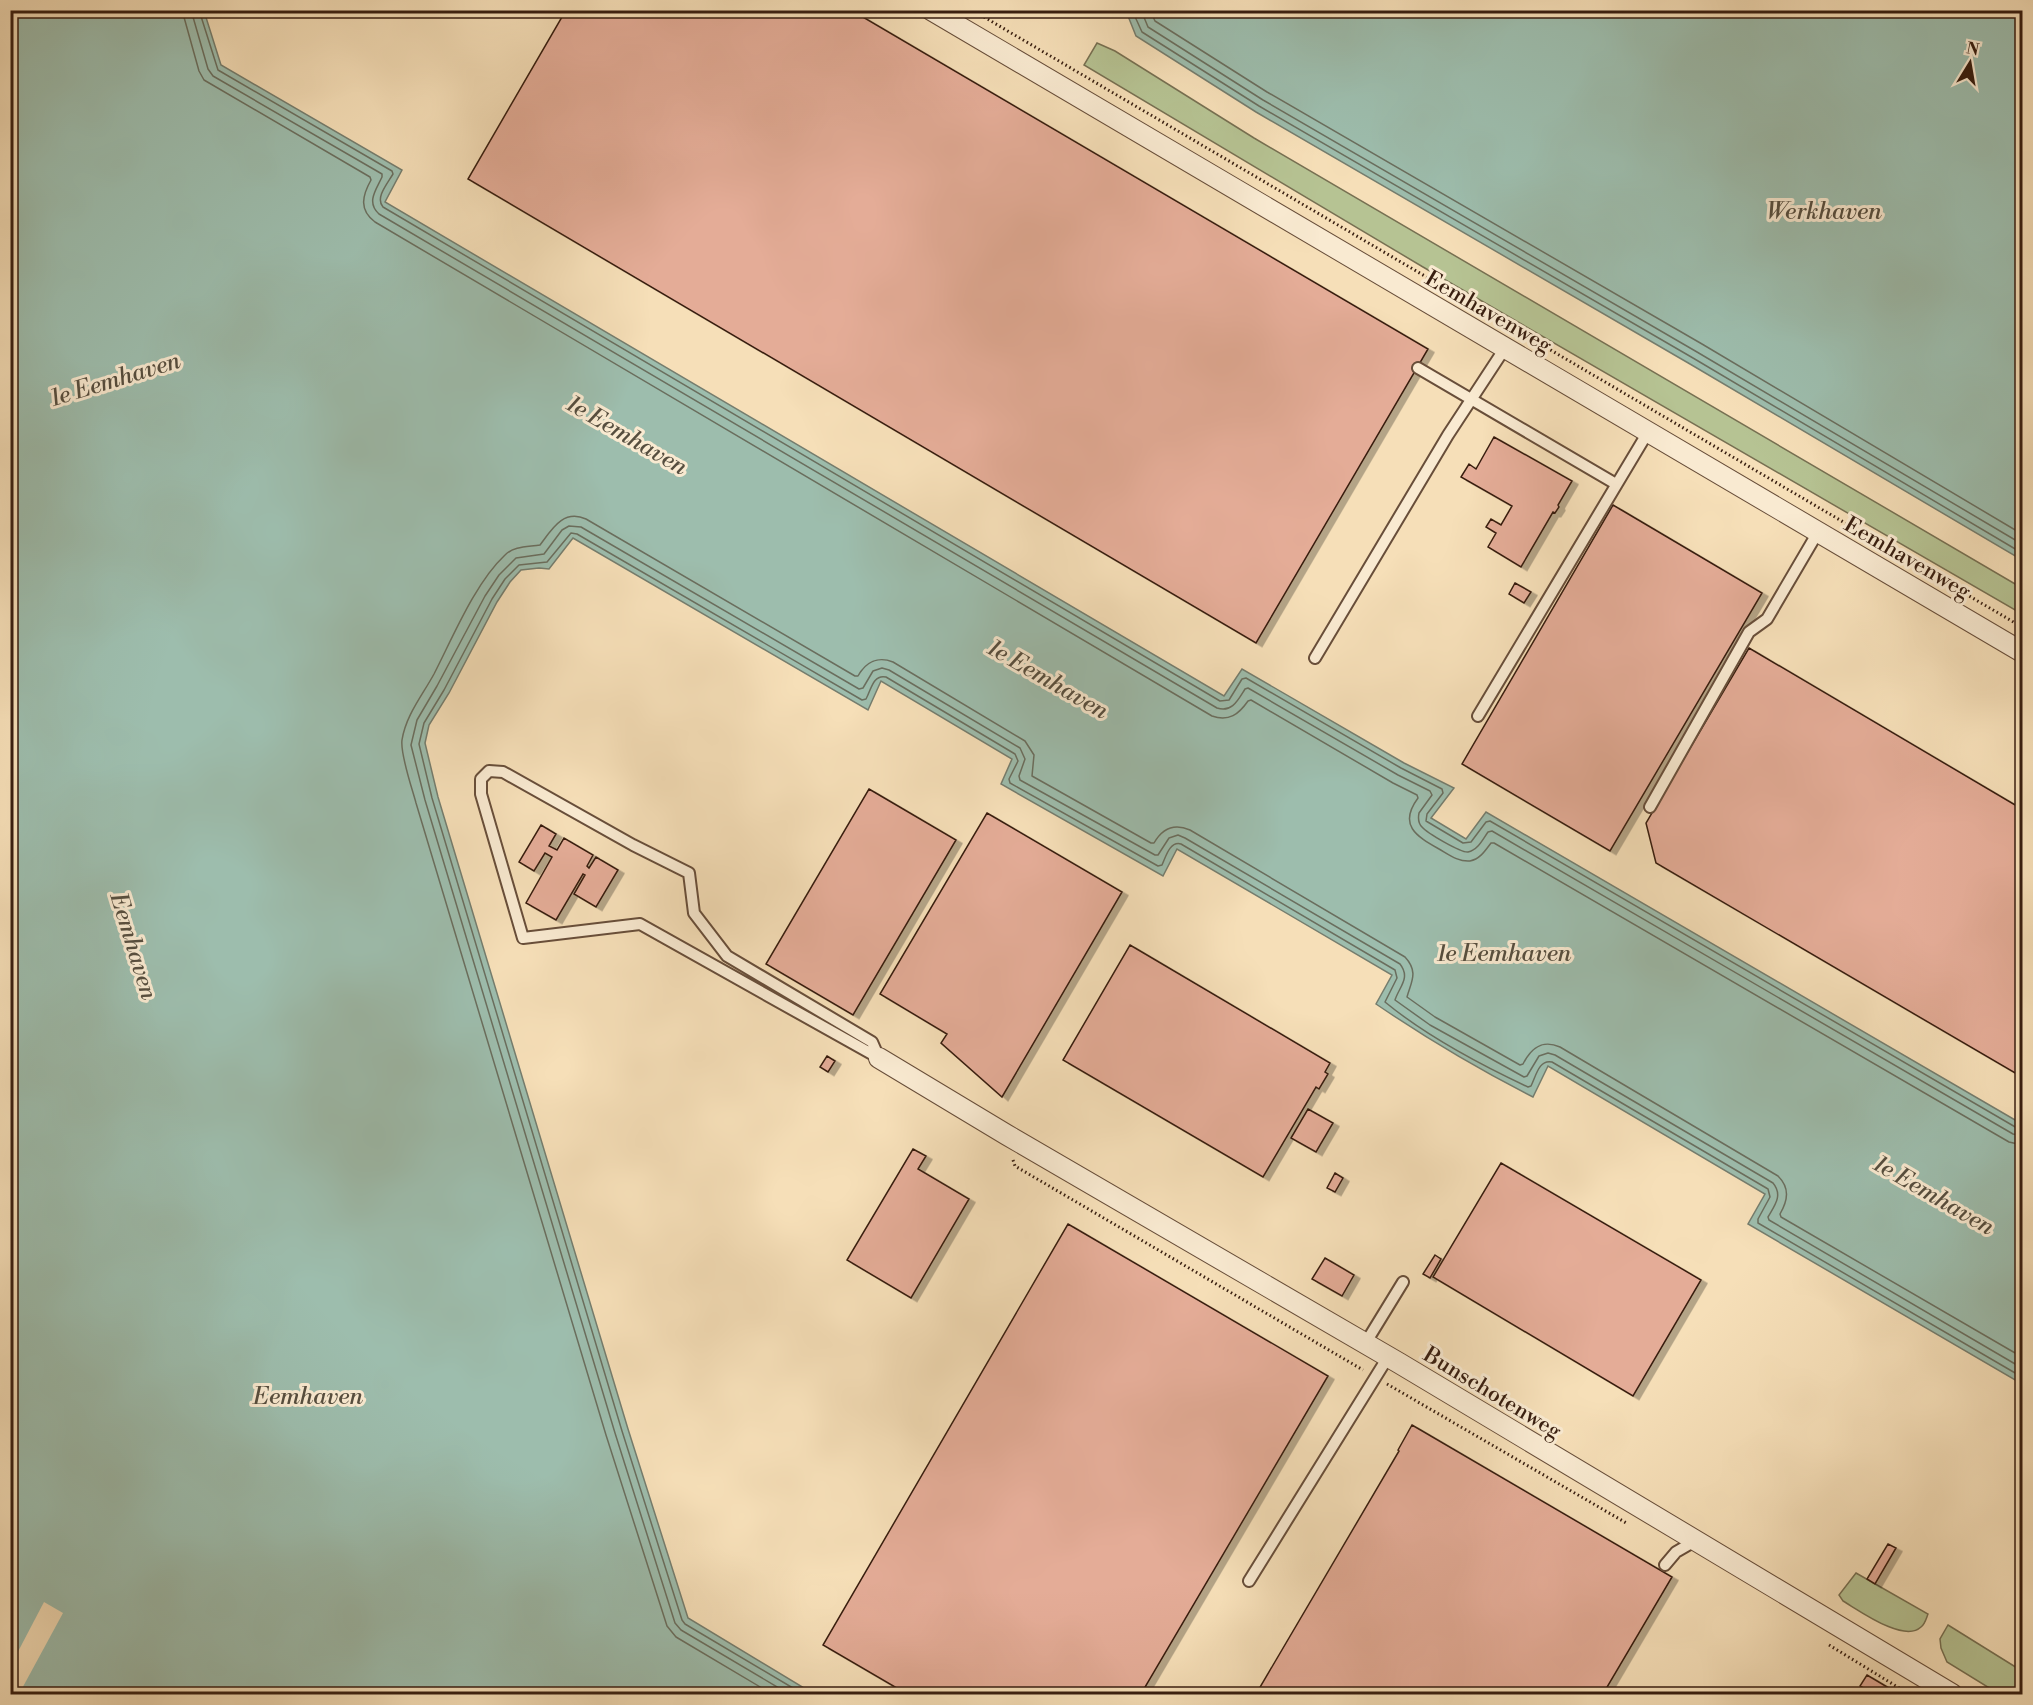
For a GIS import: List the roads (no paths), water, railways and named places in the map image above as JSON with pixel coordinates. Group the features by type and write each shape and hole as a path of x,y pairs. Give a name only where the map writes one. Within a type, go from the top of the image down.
{"street":[{"name":"Eemhavenweg","path":"931,10 2022,652"},
{"name":"Bunschotenweg","path":"879,1058 1006,1135 1388,1357 1940,1691"}],"lane":[{"path":"1315,658 1448,435 1505,348"},
{"path":"1418,368 1616,484"},
{"path":"1478,716 1648,432"},
{"path":"1650,807 1749,632 1767,619 1818,532"},
{"path":"489,771 503,772 633,845 689,873 694,914 727,956 872,1042 879,1058 640,924 523,938 481,794 481,779 489,771"},
{"path":"1365,1344 1403,1282"},
{"path":"1249,1581 1388,1357"},
{"path":"1665,1565 1676,1552 1695,1541"}],"water":[{"name":"Eemhaven","path":"11,11 204,11 221,65 402,170 385,202 1224,696 1242,669 1404,763 1454,788 1431,818 1466,839 1486,812 2022,1124 2022,1384 1748,1224 1765,1194 1548,1066 1533,1097 1414,1029 1376,1004 1392,975 1177,849 1163,876 1001,784 1012,759 881,681 868,710 573,538 549,569 521,570 510,582 429,725 425,743 438,797 628,1429 688,1618 814,1694 11,1694"},
{"name":"Werkhaven","path":"1126,11 2022,11 2022,560 1256,112 1136,36"}],"water label":[{"name":"1e Eemhaven","path":"115,379"},
{"name":"1e Eemhaven","path":"627,435"},
{"name":"1e Eemhaven","path":"1048,679"},
{"name":"1e Eemhaven","path":"1504,953"},
{"name":"1e Eemhaven","path":"1934,1195"}]}
